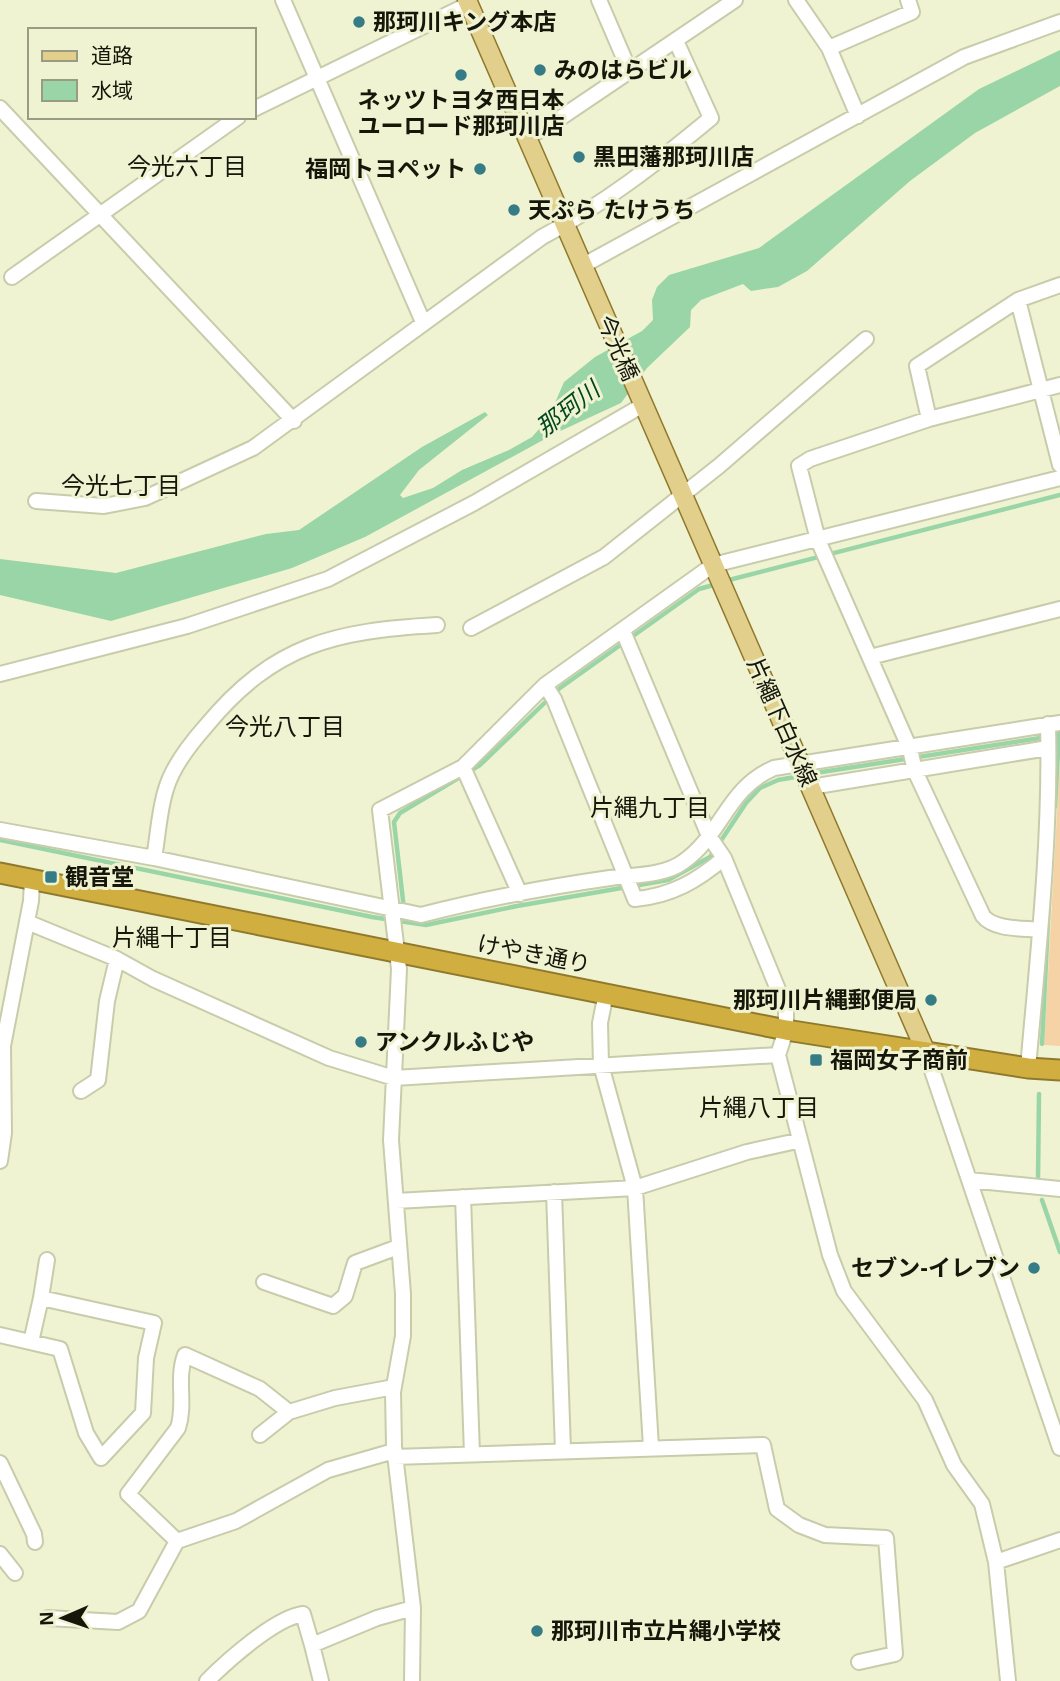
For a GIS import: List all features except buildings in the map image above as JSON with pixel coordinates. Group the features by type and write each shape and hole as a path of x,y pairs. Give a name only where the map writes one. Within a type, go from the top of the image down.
{"highway":[{"name":"けやき通り","path":"0,873 786,1030 1028,1068 1060,1070"}],"main road":[{"path":"468,2 582,266"},
{"name":"今光橋","path":"582,266 641,400"},
{"name":"片繩下白水線","path":"641,400 925,1050"}],"street":[{"path":"283,0 424,322"},
{"path":"599,0 630,72"},
{"path":"526,137 547,127 735,0"},
{"path":"796,0 829,48 858,116"},
{"path":"829,48 912,12 908,0"},
{"path":"256,108 468,2"},
{"path":"582,266 964,57 1060,22"},
{"path":"36,500 104,506 145,498 254,449 542,237 645,171 711,118 676,41"},
{"path":"0,108 293,421"},
{"path":"12,277 235,119"},
{"path":"929,418 917,366 1018,300 1060,285"},
{"path":"1018,300 1060,465"},
{"path":"471,628 604,557 800,399 866,339"},
{"path":"1040,930 988,922 983,916 915,771 910,749 818,540 799,470 802,462 929,418 1060,386"},
{"path":"0,674 187,626 328,579 474,503 641,400"},
{"path":"412,1681 413,1608 394,1454 394,1387 403,1336 403,1294 391,1140 397,952 380,810 463,767 545,685 713,565 1060,478"},
{"path":"870,657 1060,609"},
{"path":"154,858 166,787 195,739 257,675 278,659 333,636 437,625"},
{"path":"623,631 709,836 724,858 786,1009 786,1030 778,1055 797,1140 838,1278 867,1325 925,1400 954,1465 982,1504 996,1562 1009,1681"},
{"path":"545,685 554,699 635,898 650,897 689,885 724,858"},
{"path":"0,830 154,858 421,915 682,864 709,836 744,785 774,768 799,762 910,749 1054,724 1048,748 1040,930 1028,1068"},
{"path":"811,787 1048,748"},
{"path":"463,767 520,894"},
{"path":"0,1161 4,1133 1,1044 27,922 32,880"},
{"path":"27,922 117,959 153,979 329,1058 394,1078 778,1055"},
{"path":"81,1091 98,1080 107,1001 117,959"},
{"path":"606,993 600,1023 601,1065 635,1188 651,1447"},
{"path":"925,1050 1060,1448"},
{"path":"396,1201 635,1188 761,1147 797,1140"},
{"path":"969,1180 1060,1189"},
{"path":"554,1192 563,1450"},
{"path":"463,1197 472,1454"},
{"path":"264,1282 333,1306 345,1296 355,1263 398,1247"},
{"path":"31,1342 47,1260"},
{"path":"0,1335 62,1352 86,1433 101,1458 143,1413 146,1359 154,1323 41,1298"},
{"path":"177,1541 128,1494 178,1428 182,1417 181,1370 185,1355 260,1390 289,1412"},
{"path":"260,1435 289,1412 335,1398 394,1387"},
{"path":"48,1618 118,1622 139,1611 177,1541 236,1521 328,1470 394,1454 763,1446 777,1509 799,1525 825,1535 886,1538 895,1654 859,1662"},
{"path":"0,1463 34,1534 35,1542"},
{"path":"996,1562 1060,1540"},
{"path":"0,1554 15,1573"},
{"path":"312,1645 357,1625 413,1608"},
{"path":"207,1681 226,1662 290,1618 303,1614 321,1681"}],"shaded area":[{"path":"1060,760 1060,1046 1044,1045"}],"water":[{"name":"那珂川","path":"1060,50 1060,86 975,133 910,181 807,271 778,287 751,291 743,284 701,300 691,310 690,327 647,368 621,403 556,433 365,537 292,568 111,621 0,595 0,559 116,573 266,534 299,530 422,447 485,412 488,415 419,470 400,495 403,498 433,488 462,470 509,450 532,437 548,419 564,382 595,357 642,331 653,320 652,300 657,287 669,275 759,248 979,89"}],"waterway":[{"path":"725,581 1060,495"},
{"path":"404,909 394,822 400,813 480,765 560,688 699,589 717,584"},
{"path":"809,774 1047,737 1060,732"},
{"path":"1055,807 1059,733"},
{"path":"0,840 372,917 426,925 668,880 710,857 746,803 760,788 778,780 801,776"},
{"path":"1042,1044 1049,901"},
{"path":"1038,1179 1039,1094"},
{"path":"1042,1200 1060,1252"}],"place":[{"name":"那珂川キング本店","path":"359,22"},
{"name":"みのはらビル","path":"540,70"},
{"name":"ネッツトヨタ西日本 ユーロード那珂川店","path":"461,75"},
{"name":"黒田藩那珂川店","path":"579,157"},
{"name":"福岡トヨペット","path":"480,169"},
{"name":"天ぷら たけうち","path":"514,210"},
{"name":"観音堂","path":"51,877"},
{"name":"那珂川片縄郵便局","path":"931,1000"},
{"name":"アンクルふじや","path":"361,1042"},
{"name":"福岡女子商前","path":"816,1060"},
{"name":"セブン-イレブン","path":"1034,1268"},
{"name":"那珂川市立片縄小学校","path":"537,1631"}],"district":[{"name":"今光六丁目","path":"187,167"},
{"name":"今光七丁目","path":"121,486"},
{"name":"今光八丁目","path":"285,727"},
{"name":"片縄九丁目","path":"650,808"},
{"name":"片縄十丁目","path":"172,938"},
{"name":"片縄八丁目","path":"759,1108"}]}
